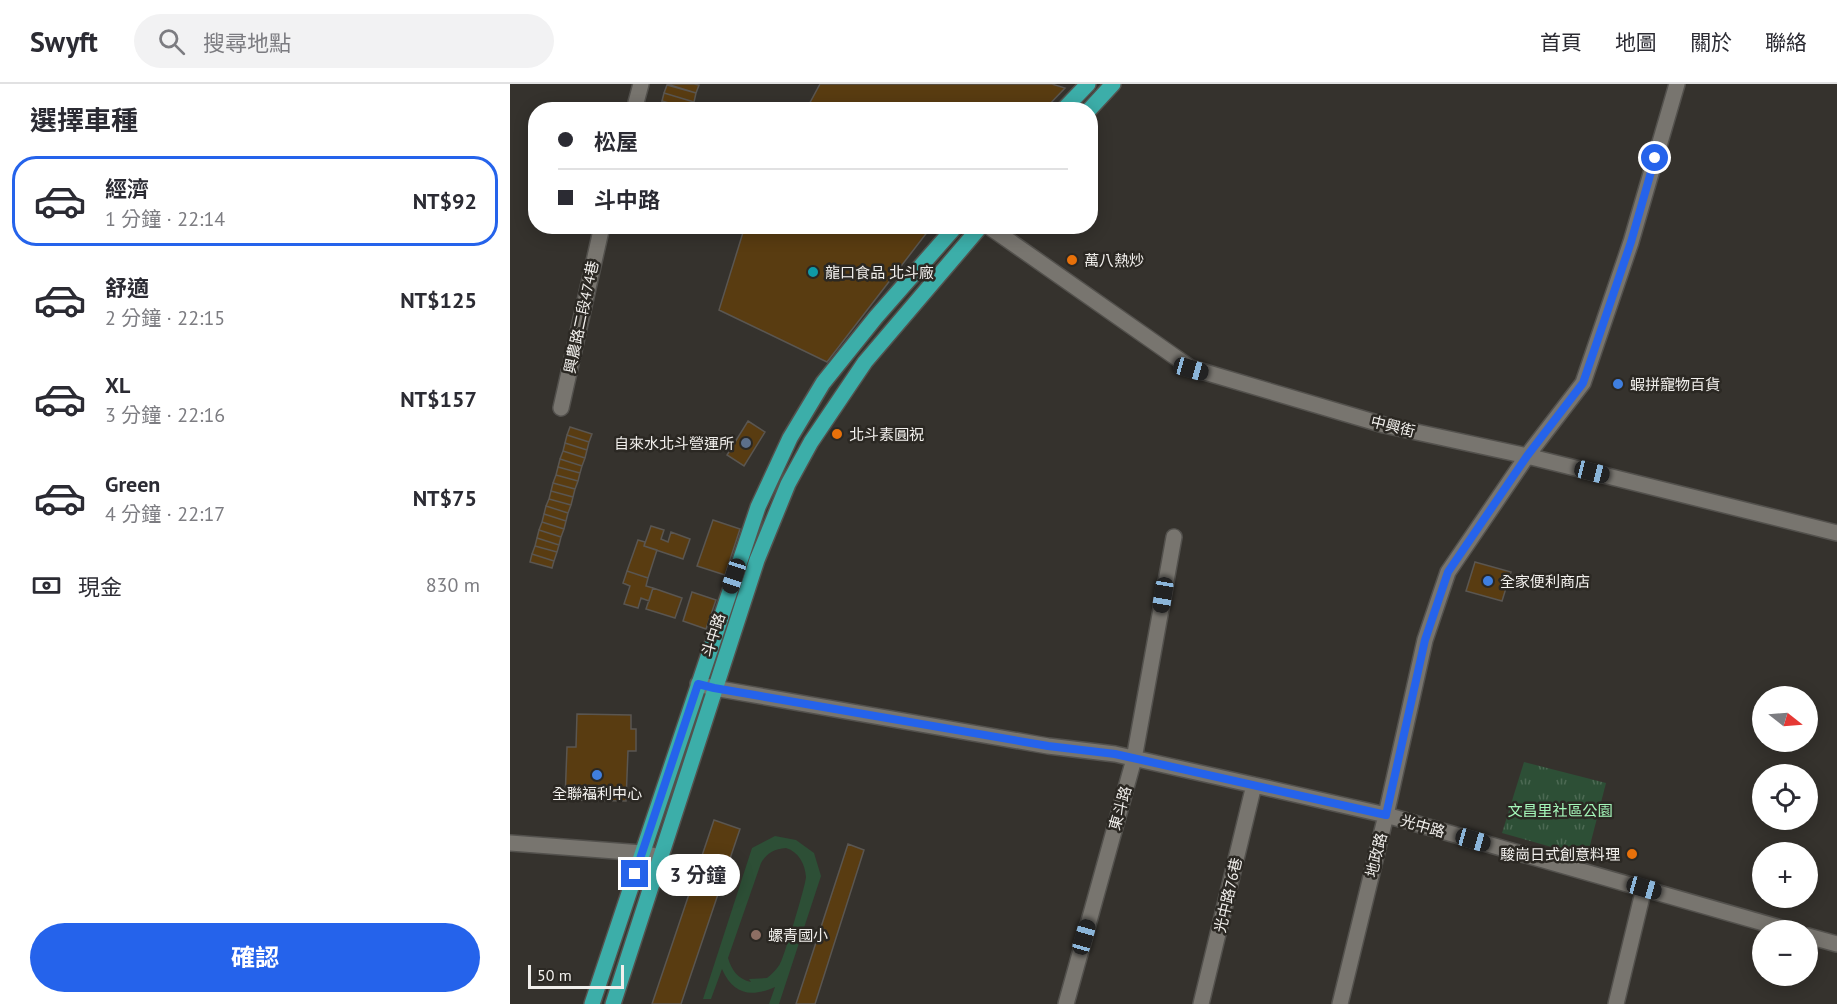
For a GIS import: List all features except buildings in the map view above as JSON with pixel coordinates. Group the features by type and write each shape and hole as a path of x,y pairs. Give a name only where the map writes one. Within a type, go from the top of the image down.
{"main road":[{"path":"1071,102 1088,84"},
{"path":"1096,102 1113,84"},
{"name":"斗中路","path":"592,1004 758,507 790,438 823,383 876,317 949,234"},
{"name":"斗中路","path":"613,1004 757,560 788,484 811,442 883,338 974,234"},
{"path":"741,555 757,560"}],"street":[{"path":"636,102 641,84"},
{"name":"地政路","path":"1340,1004 1386,815 1425,640 1448,572 1527,456 1583,383 1631,242 1677,84"},
{"name":"興農路二段474巷","path":"561,408 600,234"},
{"name":"中興街","path":"999,234 1191,369 1384,425 1527,456 1837,534"},
{"name":"東斗路","path":"1066,1004 1134,759 1174,537"},
{"name":"光中路","path":"698,684 1134,759 1254,785 1386,815 1754,920"},
{"name":"光中路76巷","path":"1201,1004 1254,785"},
{"path":"510,843 642,853 661,857"},
{"path":"1616,1004 1644,888"},
{"path":"1818,939 1837,944"}],"green space":[{"name":"文昌里社區公園","path":"1524,762 1606,783 1587,857 1502,833"},
{"path":"775,836 796,840 814,853 821,876 779,1004 769,1004 775,987 758,992 743,992 731,984 722,969 711,999 703,999 752,848","holes":["786,848 794,852 804,868 806,877 799,906 780,964 767,978 746,981 736,974 728,958 761,863 768,854"]}],"place":[{"name":"萬八熱炒","path":"1072,260"},
{"name":"龍口食品 北斗廠","path":"813,272"},
{"name":"蝦拼寵物百貨","path":"1618,384"},
{"name":"北斗素圓祝","path":"837,434"},
{"name":"自來水北斗營運所","path":"746,443"},
{"name":"全家便利商店","path":"1488,581"},
{"name":"全聯福利中心","path":"597,775"},
{"name":"駿崗日式創意料理","path":"1632,854"},
{"name":"螺青國小","path":"756,935"}],"route":[{"path":"635,874 698,684 1048,746 1115,754 1386,815 1425,640 1448,572 1527,456 1583,383 1631,242 1655,158"}]}
